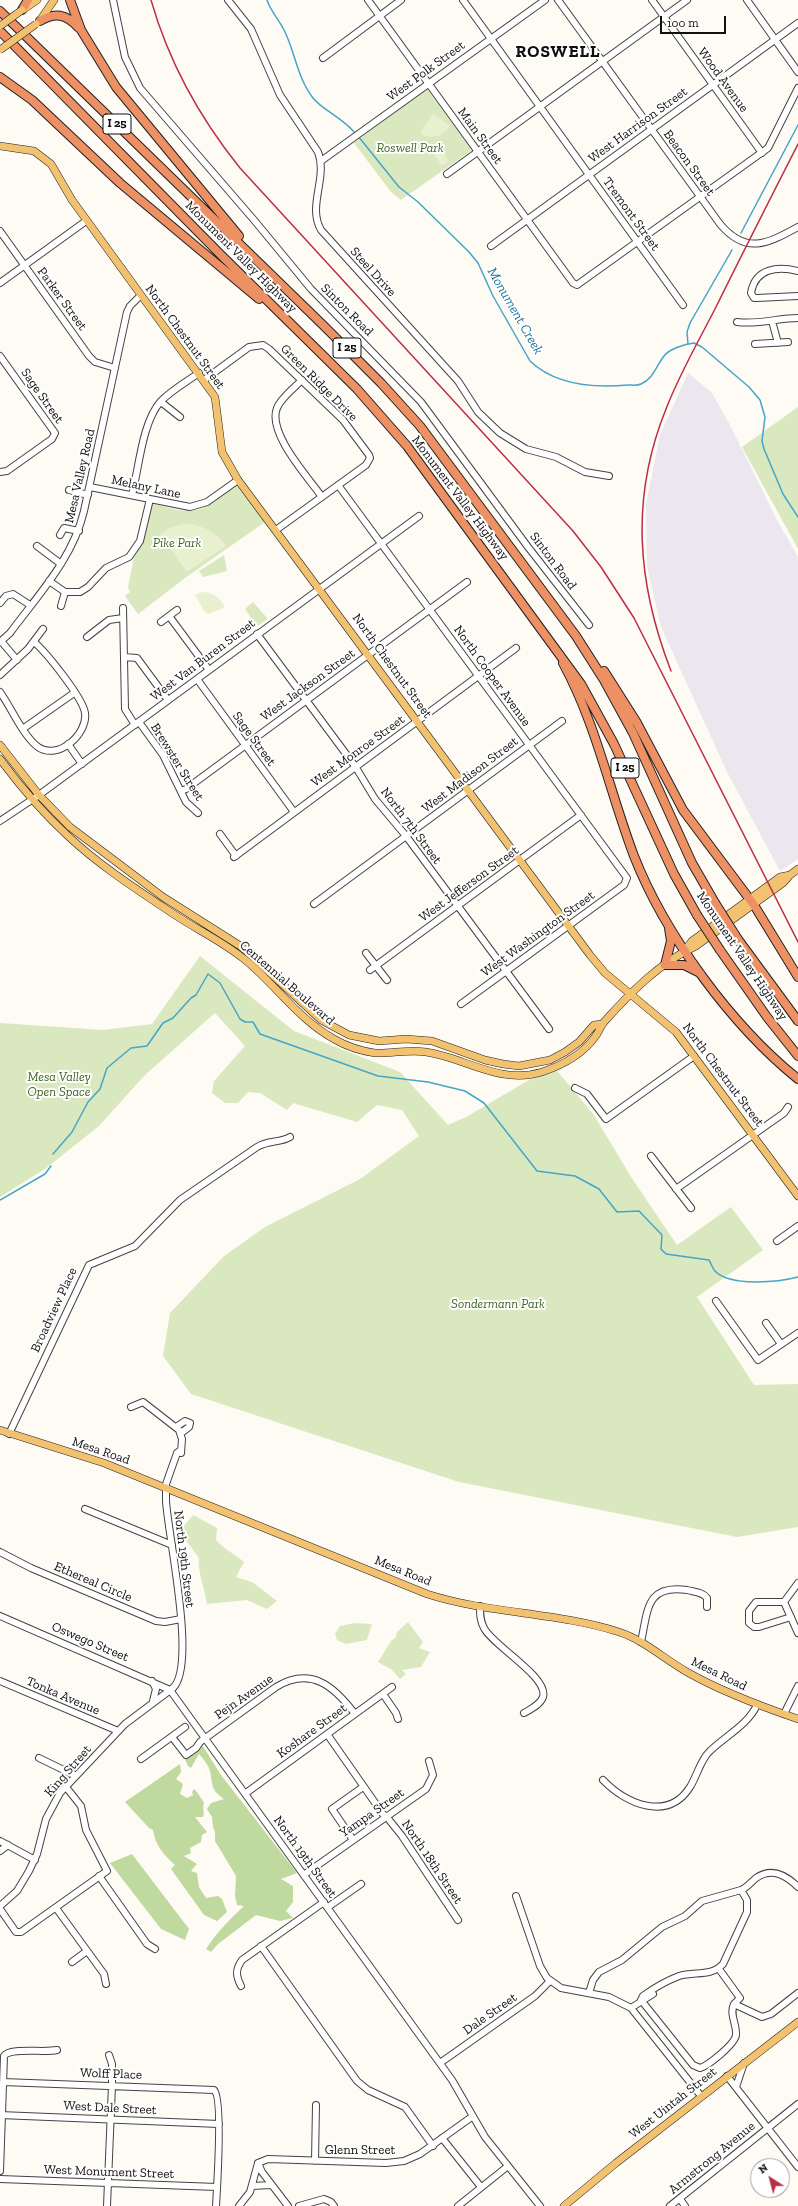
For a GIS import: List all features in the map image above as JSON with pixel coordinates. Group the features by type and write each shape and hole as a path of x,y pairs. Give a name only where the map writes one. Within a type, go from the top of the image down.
{"highway":[{"path":"22,10 28,0"},
{"path":"70,0 81,30 111,79 130,106 264,266"},
{"name":"Monument Valley Highway","path":"0,11 264,266 377,378 414,419 576,636 623,712 689,857 715,903 737,938 798,1021"},
{"path":"38,22 52,15 60,15 71,20 81,30"},
{"name":"Monument Valley Highway","path":"0,32 357,389 395,431 573,671 602,719 674,874 697,915 767,1017 798,1056"},
{"path":"1,77 38,105 129,190 294,327"},
{"path":"542,628 586,710 634,855 649,890 685,950 702,974 751,1036 798,1079"},
{"path":"576,636 604,670 626,703 689,819 752,902 798,976"},
{"path":"665,918 671,941 665,965 684,965 702,974"}],"main road":[{"path":"0,26 37,0"},
{"path":"0,50 38,22 51,8 54,0"},
{"name":"North Chestnut Street","path":"0,146 29,150 43,157 51,164 64,189 86,221 140,296 204,380 216,401 222,452 238,480 369,654 568,927 601,968 672,1026 798,1196"},
{"name":"Centennial Boulevard","path":"0,745 36,797 70,827 163,897 242,947 322,1020 349,1035 379,1041 406,1039 432,1041 485,1060 519,1066 550,1060 579,1042 594,1026 602,1024"},
{"name":"Centennial Boulevard","path":"0,759 36,797 69,837 150,898 197,930 233,950 320,1030 352,1047 374,1052 402,1050 429,1052 490,1073 529,1075 560,1065 576,1057 597,1035 602,1024 652,974 685,950 692,941 752,902 780,877 790,875 798,869"},
{"name":"Mesa Road","path":"0,1430 104,1463 426,1594 458,1603 595,1626 619,1632 641,1642 688,1672 757,1705 798,1719"},
{"name":"West Uintah Street","path":"564,2206 701,2096 798,2022"}],"street":[{"name":"Sinton Road","path":"113,0 125,57 140,88 254,220 311,289 421,402 528,547 589,625"},
{"name":"Steel Drive","path":"228,0 252,29 280,96 313,143 321,161 316,213 320,230 458,381 478,412 500,433 526,449 556,457 585,472 609,476"},
{"name":"Main Street","path":"368,0 526,220 575,284 579,284 638,242"},
{"path":"323,58 400,0"},
{"name":"Tremont Street","path":"463,0 683,305"},
{"name":"West Polk Street","path":"321,161 545,0"},
{"name":"Beacon Street","path":"558,0 650,129 700,197 729,233 743,242 757,245 798,227"},
{"name":"Wood Avenue","path":"652,0 762,153"},
{"path":"447,174 687,0"},
{"path":"746,0 798,72"},
{"name":"West Harrison Street","path":"491,246 588,174 798,23"},
{"path":"638,242 768,148 798,88"},
{"path":"0,283 86,221"},
{"name":"Parker Street","path":"0,231 89,356 95,362 115,368"},
{"path":"798,271 785,268 769,270 758,278 751,293 754,298 798,296"},
{"name":"Mesa Valley Road","path":"1,641 49,581 61,564 79,531 90,487 127,312 130,306 140,296"},
{"path":"737,322 772,321 798,318"},
{"path":"772,321 778,343"},
{"path":"755,344 788,342"},
{"name":"Green Ridge Drive","path":"204,380 249,347 259,344 270,349 343,420 370,458 366,465 338,485"},
{"name":"Sage Street","path":"0,356 55,433 52,439 8,471 1,472"},
{"path":"132,495 149,423 161,402 199,373"},
{"path":"302,380 279,404 276,412 277,428 283,442 322,497"},
{"path":"161,402 180,417"},
{"name":"Melany Lane","path":"90,487 186,507 207,502 238,480"},
{"path":"276,530 338,485"},
{"name":"North Cooper Avenue","path":"338,485 626,876 627,880"},
{"path":"69,490 88,495"},
{"path":"49,581 65,592 84,590 102,570 132,554 140,541 150,499"},
{"name":"West Van Buren Street","path":"0,821 82,764 418,516"},
{"path":"60,535 64,528 79,531"},
{"path":"37,546 61,564"},
{"name":"West Jackson Street","path":"181,791 467,582"},
{"path":"61,606 65,592"},
{"path":"0,603 6,596 13,594 30,605"},
{"name":"Brewster Street","path":"123,608 125,709 163,755 186,802 198,813"},
{"path":"161,622 177,610"},
{"path":"169,616 209,670"},
{"path":"87,637 109,620 123,618"},
{"path":"0,675 18,660 43,629"},
{"name":"North 7th Street","path":"257,634 355,766 375,799 406,836 549,1029"},
{"path":"1,641 18,660"},
{"path":"0,692 35,745 46,751 58,750 68,744 81,731 85,717 82,705 47,654 34,642"},
{"name":"West Monroe Street","path":"220,834 235,856 516,648"},
{"path":"124,658 137,658 168,700"},
{"name":"Sage Street","path":"197,679 294,812"},
{"path":"24,728 74,692"},
{"name":"West Madison Street","path":"314,904 562,721"},
{"path":"68,744 82,764"},
{"name":"West Jefferson Street","path":"370,970 581,815"},
{"name":"West Washington Street","path":"461,1004 568,927 624,885 627,880"},
{"path":"366,953 387,980"},
{"path":"575,1088 587,1094 606,1119 694,1056"},
{"path":"676,1190 784,1113 788,1107"},
{"name":"Broadview Place","path":"9,1434 89,1265 135,1246 180,1200 258,1147 265,1143 280,1141 290,1137"},
{"path":"651,1156 691,1208"},
{"path":"777,1241 798,1226"},
{"path":"716,1300 758,1360 798,1332"},
{"path":"766,1323 781,1344"},
{"path":"132,1407 139,1402 143,1402 176,1427 181,1433 189,1427 190,1422 185,1421 176,1427"},
{"name":"North 19th Street","path":"181,1433 181,1450 178,1453 166,1488 166,1508 172,1545 183,1646 182,1669 179,1680 170,1690 305,1874 440,2063 461,2093 483,2133 540,2206"},
{"path":"85,1509 172,1545"},
{"name":"Ethereal Circle","path":"0,1552 156,1621 166,1622 181,1619"},
{"path":"784,1602 798,1583"},
{"path":"641,1642 649,1607 656,1595 663,1590 673,1589 701,1593 707,1598 707,1607"},
{"path":"784,1602 756,1602 749,1611 749,1623 754,1627 759,1627 791,1617"},
{"path":"784,1602 798,1633"},
{"path":"480,1606 481,1622 488,1635 542,1686 543,1695 541,1701 524,1713"},
{"name":"Oswego Street","path":"0,1616 170,1690"},
{"name":"Pejn Avenue","path":"172,1737 186,1756 206,1738 276,1687 292,1680 310,1679 325,1684 340,1695 355,1714"},
{"name":"Tonka Avenue","path":"0,1681 118,1731"},
{"path":"152,1681 156,1689 153,1702"},
{"path":"784,1714 798,1686"},
{"name":"Koshare Street","path":"246,1793 392,1688"},
{"name":"King Street","path":"0,1908 17,1891 35,1860 46,1819 56,1799 118,1731 170,1690"},
{"path":"383,1694 396,1713 398,1719"},
{"path":"603,1780 621,1794 642,1806 658,1807 673,1803 689,1788 709,1752 744,1723 753,1713 757,1705"},
{"path":"141,1759 185,1727"},
{"name":"North 18th Street","path":"327,1734 363,1787 402,1836 458,1920"},
{"path":"39,1758 76,1776"},
{"name":"Yampa Street","path":"305,1874 428,1787 433,1775 429,1761"},
{"path":"0,1908 19,1933 107,1871 86,1830 81,1806 66,1787"},
{"path":"353,1840 332,1809 363,1787"},
{"path":"0,1841 35,1860"},
{"path":"0,1851 8,1845"},
{"path":"589,1993 593,1980 598,1974 622,1960 662,1927 685,1916 702,1901 741,1890 759,1876 771,1872 783,1876 798,1887"},
{"path":"99,1876 147,1944 155,1949"},
{"path":"240,1986 236,1977 239,1964 261,1946 326,1904 361,1884"},
{"path":"631,2008 641,2000 646,1999 658,1988 680,1976 710,1972 719,1969 723,1964 746,1912 747,1900 741,1890"},
{"path":"516,1896 537,1959 544,1974 550,1981 572,1991 616,1998 631,2008 701,2096"},
{"path":"56,1908 104,1974 106,1984"},
{"path":"261,1946 360,2085 405,2107 433,2146"},
{"path":"72,1962 87,1951"},
{"path":"641,2000 693,2065 702,2068 731,2044 736,2037 732,2012 734,2004 740,1998 719,1969"},
{"name":"Dale Street","path":"440,2063 532,1998 550,1981"},
{"path":"734,2004 762,2016 771,2014 798,1993"},
{"path":"0,2171 4,2056 11,2051 47,2052 57,2050"},
{"path":"107,2206 112,2085 112,2064 109,2055"},
{"path":"736,2088 744,2063"},
{"path":"727,2076 798,2167"},
{"name":"Wolff Place","path":"3,2082 210,2089 217,2092 219,2124"},
{"name":"Armstrong Avenue","path":"670,2206 798,2104"},
{"path":"315,2161 316,2105"},
{"name":"West Dale Street","path":"1,2115 110,2118 219,2124"},
{"name":"Glenn Street","path":"258,2163 268,2159 398,2162 416,2157 473,2116"},
{"path":"216,2206 219,2124"},
{"path":"442,2138 481,2187"},
{"path":"258,2163 271,2185 288,2206"},
{"path":"239,2206 252,2186 258,2163"},
{"path":"458,2206 508,2166"},
{"name":"West Monument Street","path":"0,2180 108,2182 217,2187"},
{"path":"252,2186 271,2185"},
{"path":"680,2198 685,2206"},
{"path":"299,2206 324,2199 331,2202 334,2206"}],"shaded area":[{"path":"688,373 712,393 730,425 777,520 798,557 798,859 780,871 727,772 661,627 647,566 646,504 660,435"}],"green space":[{"name":"Roswell Park","path":"427,89 472,150 401,200 391,192 354,143"},
{"path":"433,113 450,126 440,135 432,137 420,133"},
{"path":"441,149 449,161 442,166 434,154"},
{"path":"798,407 798,549 742,447"},
{"name":"Pike Park","path":"236,485 265,522 185,578 138,614 125,596 130,592 128,587 134,557 144,539 152,506 154,504 174,509 188,511 195,510 208,505"},
{"path":"184,524 203,527 218,537 226,546 186,571 160,534 172,527"},
{"path":"224,555 227,571 203,577 199,571"},
{"path":"202,592 210,593 216,596 225,607 209,614 204,611 195,595"},
{"path":"253,602 268,619 257,626 245,609"},
{"name":"Sondermann Park","path":"200,956 294,1031 400,1072 448,1125 466,1117 553,1066 594,1115 633,1180 677,1245 731,1207 763,1250 697,1297 754,1385 798,1384 798,1527 737,1537 459,1482 191,1394 163,1356 170,1313 224,1256 265,1227 360,1179 419,1136 402,1110 377,1105 357,1122 293,1103 287,1110 260,1093 248,1092 238,1103 225,1103 212,1093 214,1081 245,1046 215,1013 145,1075 99,1126 45,1169 0,1197 0,1023 103,1030 152,1024"},
{"path":"193,1515 217,1528 216,1540 244,1562 236,1577 252,1582 277,1601 267,1609 247,1600 207,1604 200,1574 199,1558 185,1539 184,1526"},
{"path":"408,1622 423,1642 419,1648 430,1652 421,1667 402,1670 406,1674 400,1679 392,1670 378,1662 391,1641 396,1637 397,1632"},
{"path":"355,1623 372,1624 367,1640 346,1644 337,1640 335,1634 340,1626"},
{"path":"201,1743 221,1775 297,1873 281,1879 293,1886 293,1902 286,1911 293,1918 280,1921 256,1915 218,1944 211,1952 206,1949 210,1943 244,1906 237,1905 235,1896 236,1876 215,1841 212,1817 207,1809 211,1803 224,1799 214,1789 209,1768 199,1754 191,1768 188,1766 185,1759 197,1750"},
{"path":"180,1764 181,1772 176,1779 183,1784 180,1794 187,1798 193,1795 192,1792 194,1789 198,1793 204,1803 204,1815 203,1817 195,1817 207,1832 202,1835 201,1842 190,1848 191,1853 184,1856 197,1864 191,1871 197,1873 199,1887 206,1898 218,1896 222,1899 227,1912 217,1921 204,1915 171,1869 175,1865 161,1849 153,1830 149,1828 125,1802"},
{"path":"132,1854 189,1929 185,1940 161,1929 110,1863"}],"waterway":[{"name":"Monument Creek","path":"267,0 285,32 300,74 308,91 321,106 355,133"},
{"path":"741,233 798,125"},
{"name":"Monument Creek","path":"358,136 399,187 418,202 469,252 478,263 493,296 530,361 540,369 563,380 576,383 602,386 638,385 649,379 666,353 686,344 694,343 702,347 749,387 760,400 765,417 762,441 764,449 783,494 798,517"},
{"path":"688,344 687,332 690,323 732,250"},
{"path":"53,1154 72,1132 88,1102 100,1089 107,1068 131,1048 147,1046 163,1023 173,1018 191,998 196,995 208,974 220,983 240,1019 245,1022 253,1022 260,1034 378,1076 428,1082 465,1091 484,1103 537,1171 575,1176 599,1189 617,1212 639,1211 662,1235 661,1249 666,1254 709,1260 715,1271 722,1276 743,1281 767,1282 798,1277"},
{"path":"0,1200 45,1174 51,1166"}],"railway":[{"path":"151,0 167,46 187,88 211,129 240,168 573,531 601,567 634,618 798,942"},
{"path":"671,671 651,605 645,573 642,540 643,508 647,475 654,442 671,396 683,371 798,144"}],"district":[{"name":"ROSWELL","path":"558,52"}],"park label":[{"name":"Mesa Valley Open Space","path":"59,1084"}]}
